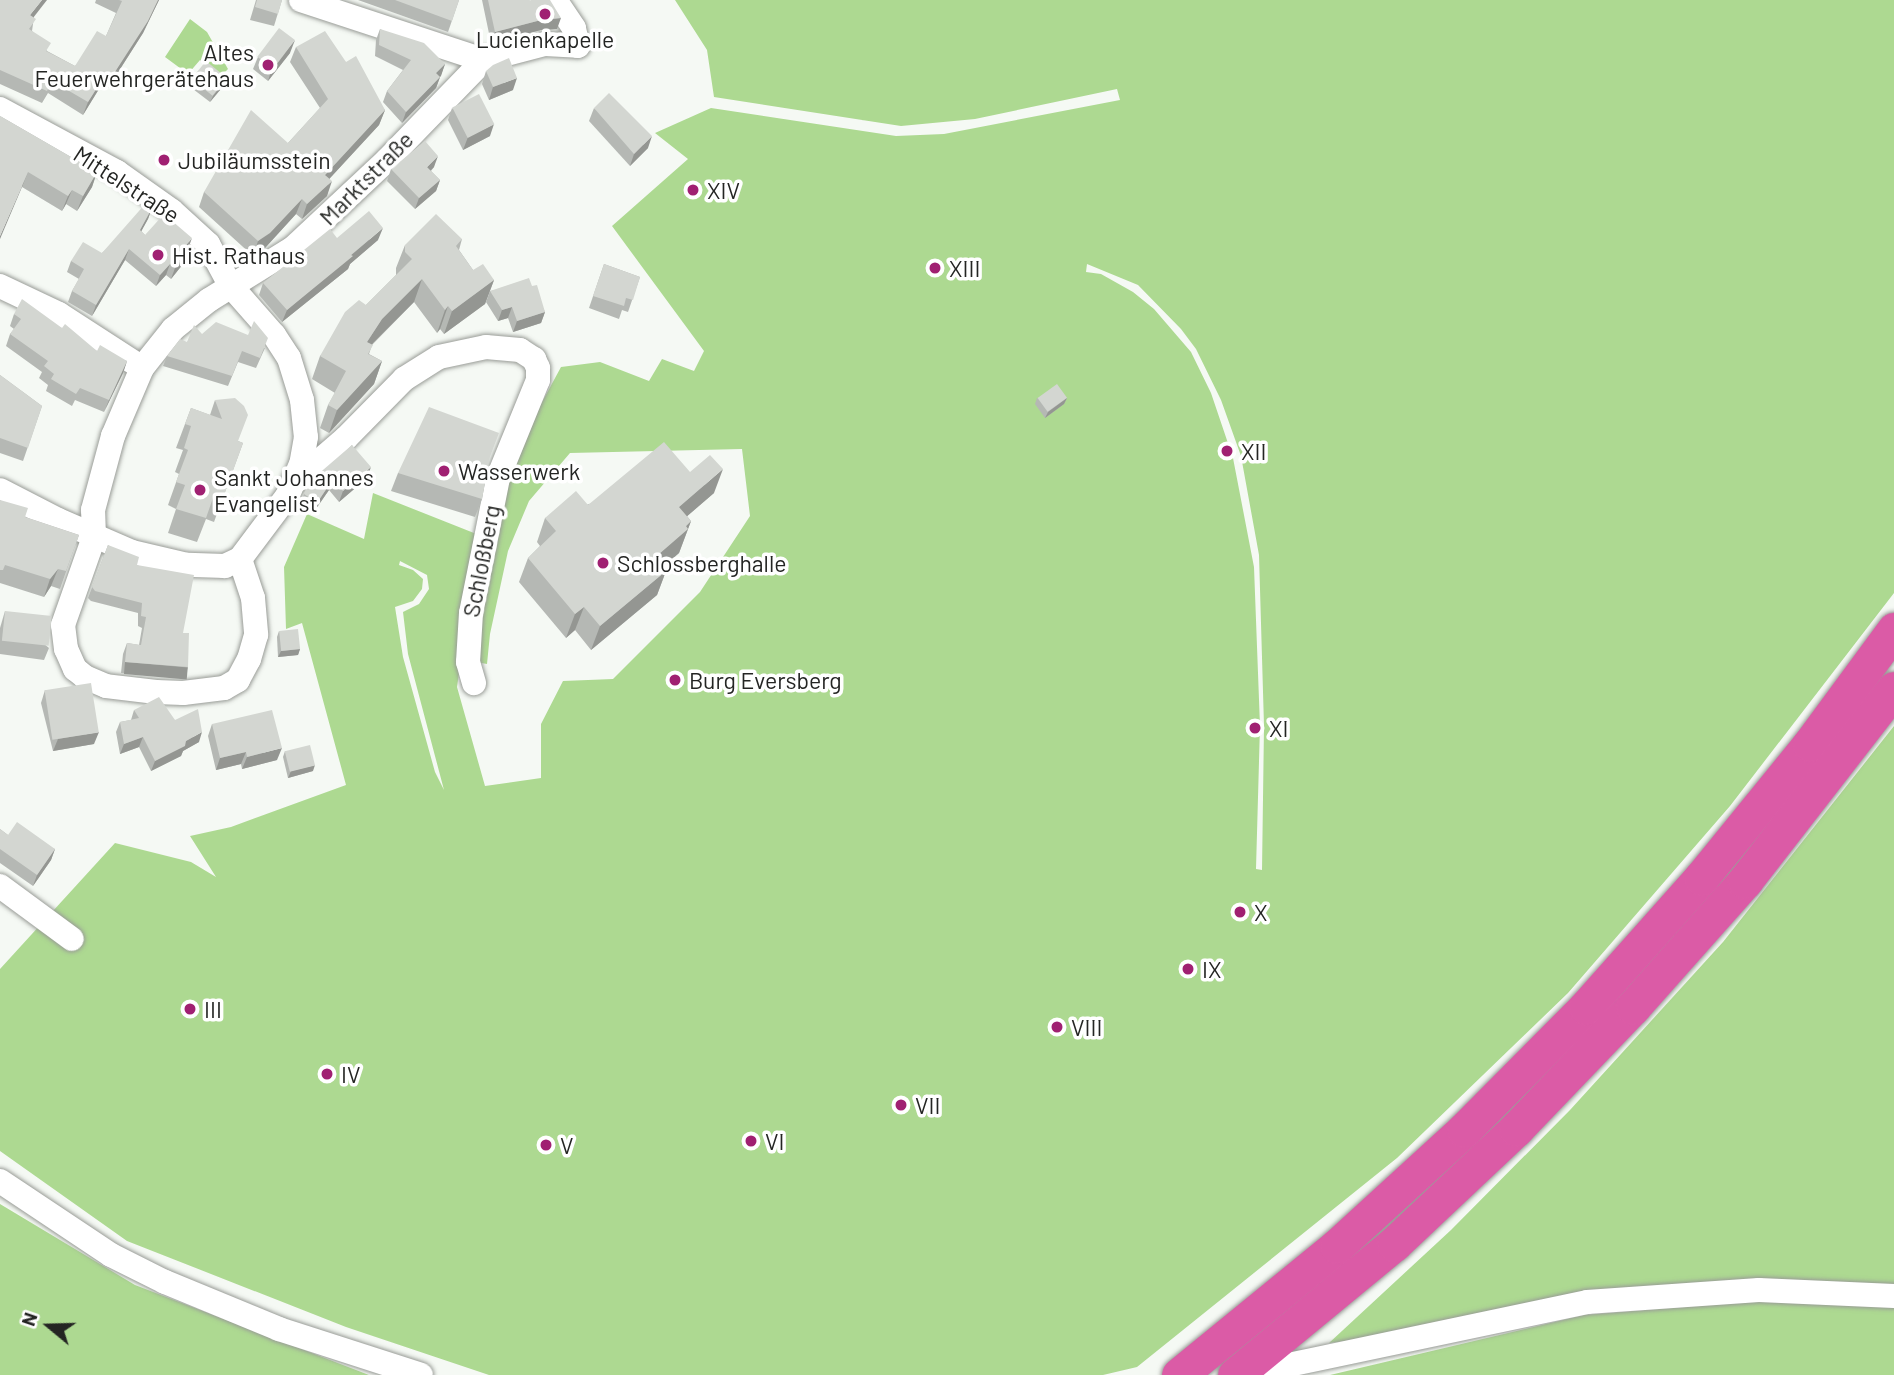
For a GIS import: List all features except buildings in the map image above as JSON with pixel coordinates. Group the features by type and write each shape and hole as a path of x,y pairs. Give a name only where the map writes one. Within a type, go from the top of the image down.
{"highway":[{"path":"1179,1375 1337,1246 1464,1130 1586,1007 1701,878 1810,744 1894,630"},
{"path":"1235,1375 1394,1244 1516,1129 1633,1007 1745,881 1894,689"}],"street":[{"path":"301,0 484,60 545,44 578,46 574,28 555,0"},
{"name":"Marktstraße","path":"240,559 253,598 256,635 250,659 238,680 224,688 183,693 131,690 106,686 85,677 75,669 66,649 63,625 66,611 94,537 93,510 113,436 142,368 173,329 230,285 263,269 293,248 387,160 484,60"},
{"name":"Mittelstraße","path":"0,109 117,172 157,199 208,244 230,285"},
{"path":"0,490 94,537 132,552 187,565 225,566 240,559 272,520 295,481 306,437 296,376 280,344 230,285"},
{"path":"0,286 59,314 142,368"},
{"name":"Schloßberg","path":"295,481 346,438 404,379 439,357 486,347 520,350 534,359 538,368 538,380 498,478 471,613 468,662 474,683"},
{"path":"0,886 72,939"},
{"path":"0,1181 111,1255 177,1288 279,1329 421,1375"},
{"path":"1241,1375 1587,1302 1759,1290 1894,1296"}],"green space":[{"path":"675,0 1894,0 1894,593 1730,806 1568,993 1397,1158 1137,1367 1103,1375 489,1375 346,1327 127,1241 0,1151 0,969 115,843 191,862 216,877 190,836 231,827 346,785 302,623 286,629 284,567 307,514 364,539 373,493 479,535 457,687 485,786 541,778 541,724 563,681 613,679 700,592 750,516 742,449 570,453 529,501 508,551 490,634 487,664 476,662 475,638 503,492 521,441 561,367 600,362 649,381 662,359 694,371 704,351 612,226 688,159 655,133 711,108 896,136 944,134 1120,100 1117,89 975,119 901,126 714,97 707,50","holes":["1087,264 1138,285 1181,329 1196,349 1221,400 1241,456 1259,555 1264,726 1262,870 1256,869 1260,726 1254,567 1233,458 1211,393 1191,352 1154,309 1133,292 1101,274 1086,272","400,561 427,575 429,589 419,604 403,612 408,654 444,790 435,772 403,657 395,607 413,601 422,589 423,579 413,570 399,565"]},
{"path":"190,19 207,32 228,69 221,76 200,60 188,74 165,57"},
{"path":"1894,726 1894,1375 1330,1375 1584,1315 1758,1301 1834,1282 1329,1343 1451,1230 1570,1110 1723,942"},
{"path":"0,1204 135,1285 369,1375 0,1375"}],"place":[{"name":"Lucienkapelle","path":"545,14"},
{"name":"Altes Feuerwehrgerätehaus","path":"268,65"},
{"name":"Jubiläumsstein","path":"164,160"},
{"name":"XIV","path":"693,190"},
{"name":"Hist. Rathaus","path":"158,255"},
{"name":"XIII","path":"935,268"},
{"name":"XII","path":"1227,451"},
{"name":"Wasserwerk","path":"444,471"},
{"name":"Sankt Johannes Evangelist","path":"200,490"},
{"name":"Schlossberghalle","path":"603,563"},
{"name":"Burg Eversberg","path":"675,680"},
{"name":"XI","path":"1255,728"},
{"name":"X","path":"1240,912"},
{"name":"IX","path":"1188,969"},
{"name":"III","path":"190,1009"},
{"name":"VIII","path":"1057,1027"},
{"name":"IV","path":"327,1074"},
{"name":"VII","path":"901,1105"},
{"name":"VI","path":"751,1141"},
{"name":"V","path":"546,1145"}]}
